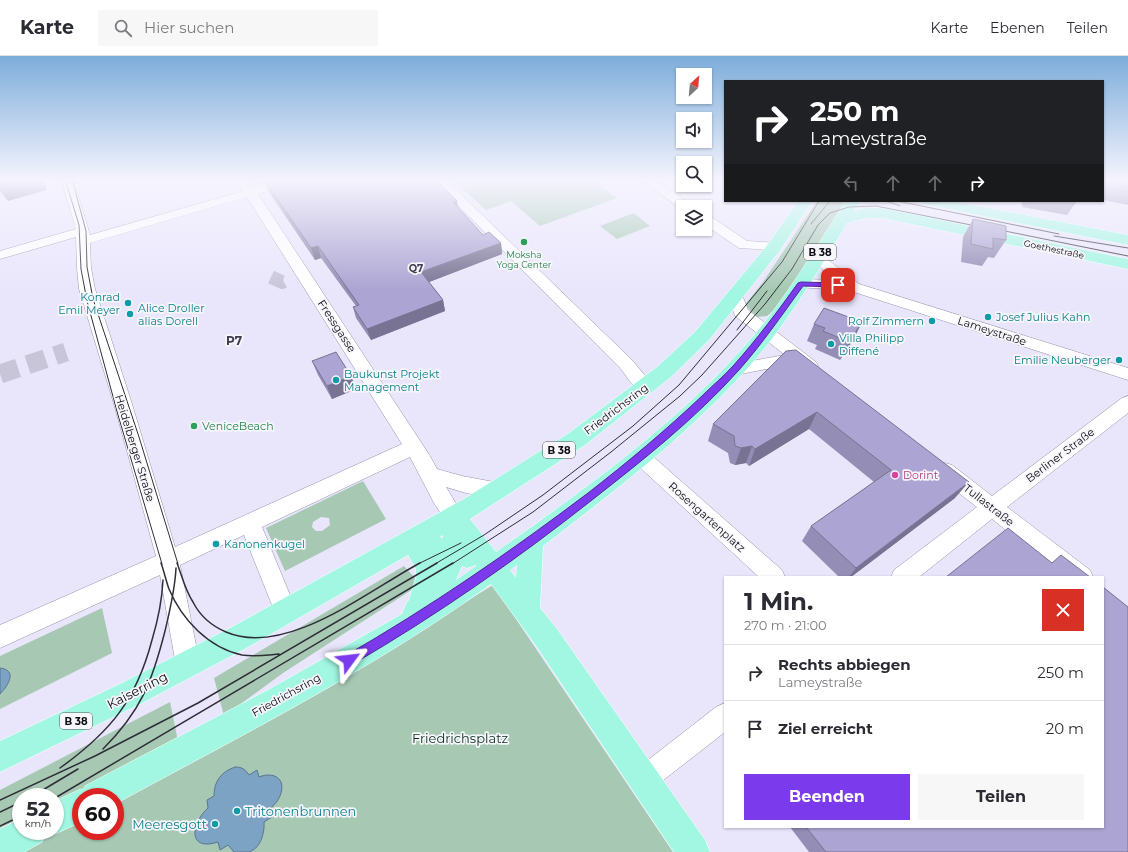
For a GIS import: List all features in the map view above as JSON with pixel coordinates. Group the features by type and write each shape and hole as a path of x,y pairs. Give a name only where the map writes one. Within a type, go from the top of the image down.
{"main road":[{"name":"Friedrichsring","path":"188,665 286,612 412,539 454,517 577,438 645,387 673,364 702,336 736,296 775,246 795,216"},
{"name":"Friedrichsring","path":"113,788 314,680 400,630 494,568 641,457 680,423 735,369 766,332 801,284 843,216"},
{"name":"Goethestraße","path":"840,220 854,216"},
{"name":"Goethestraße","path":"897,216 1128,264"},
{"path":"1006,216 1128,240"},
{"path":"400,630 445,575 454,552 454,517"},
{"path":"454,517 547,638 693,852"},
{"path":"412,539 454,552 494,568"},
{"path":"412,539 429,568 429,577 421,606"},
{"path":"527,611 530,542"},
{"name":"Kaiserring","path":"0,757 188,665"},
{"path":"0,847 14,840"}],"street":[{"name":"Heidelberger Straße","path":"77,216 83,236 84,268 87,289 123,404 168,561 188,665"},
{"path":"0,255 161,216"},
{"name":"Fressgasse","path":"265,216 414,447 431,475 441,497 454,517"},
{"path":"476,216 628,365 645,387"},
{"path":"712,224 744,245 775,246"},
{"name":"Lameystraße","path":"817,258 837,275 856,288"},
{"name":"Lameystraße","path":"801,284 828,284 856,288 1128,374"},
{"path":"736,296 742,312 820,374"},
{"path":"735,369 777,361 802,360"},
{"name":"Berliner Straße","path":"991,507 1128,403"},
{"path":"0,637 414,447"},
{"name":"Rosengartenplatz","path":"641,457 773,576"},
{"name":"Tullastraße","path":"932,461 1081,576"},
{"path":"431,475 462,484 498,490"},
{"path":"903,576 991,507"},
{"path":"250,523 286,612"},
{"path":"643,780 724,717"}],"green space":[{"path":"529,216 567,216 540,226"},
{"path":"626,216 638,216 650,226 617,239 600,226"},
{"path":"807,216 836,216 799,276 774,310 767,316 757,317 745,305 763,282"},
{"path":"363,481 386,519 285,571 266,528","holes":["321,517 329,518 330,525 322,531 316,531 312,527 313,522"]},
{"path":"404,566 415,578 413,589 283,673 224,716 214,678"},
{"name":"Friedrichsplatz","path":"493,585 673,852 21,852 42,840 64,840 64,828 72,823 72,840 124,840 124,795 420,630"},
{"path":"102,608 112,653 0,709 0,694 6,687 6,669 0,668 0,656"},
{"path":"170,702 178,741 88,788 72,788 72,796 64,800 64,788 12,788 12,826 0,832 0,790"}],"water":[{"path":"0,668 9,672 10,679 0,694"},
{"name":"Tritonenbrunnen","path":"235,767 240,767 249,775 257,770 259,777 264,775 274,776 278,778 282,785 279,798 270,809 272,817 264,822 263,836 259,845 252,851 248,852 234,852 228,845 220,850 218,842 208,844 201,843 197,840 195,834 198,821 208,808 207,800 214,796 215,786 219,778 222,774"}],"building":[{"path":"289,216 466,216 483,235 489,232 501,243 421,272 443,300 367,329 353,307 359,305 318,246 311,248"},
{"path":"973,219 1006,226 1006,240 993,238 993,249 971,244"},
{"path":"824,308 862,322 849,342 823,331 825,328 814,324"},
{"name":"Dorint","path":"796,350 969,482 856,568 811,526 891,470 817,412 755,449 752,446 741,448 735,446 734,436 713,424 786,351"},
{"path":"336,352 351,376 327,386 312,361"},
{"path":"1008,528 1052,563 1061,555 1089,576 947,576"},
{"path":"1104,588 1128,607 1128,852 826,852 807,828 1104,828"}],"tunnel":[{"path":"271,277 282,282 288,279"},
{"path":"0,374 66,352"}],"tram line":[{"path":"76,216 79,225 81,269 87,301 118,415 162,564"},
{"path":"82,216 86,231 87,267 93,299 139,437 178,564"},
{"path":"435,564 484,535 543,495 633,426 679,385 782,262 810,216"},
{"path":"811,224 817,216"},
{"path":"452,564 533,512 611,452 680,396 702,375 765,304 792,269 818,225 827,216"},
{"path":"927,216 981,227"},
{"path":"971,216 1059,234"},
{"path":"995,229 1128,256"},
{"path":"1054,236 1128,248"},
{"path":"737,330 767,291"},
{"path":"420,563 461,543"},
{"path":"161,563 172,595"},
{"path":"177,563 188,593 203,616 211,624 226,632 249,638 274,636 300,629 352,604 420,563"},
{"path":"0,800 95,756 198,703 437,563"},
{"path":"64,793 453,563"},
{"path":"172,595 176,568"},
{"path":"60,768 78,755 107,728 129,698 146,662 158,618 163,580"},
{"path":"103,749 127,722 150,681 169,615 172,595"},
{"path":"172,595 189,622 218,646 247,656 279,654"},
{"path":"46,788 78,769"},
{"path":"0,812 12,806"},
{"path":"0,826 12,820"}],"place":[{"name":"Moksha Yoga Center","path":"524,242"},
{"name":"Konrad Emil Meyer","path":"128,303"},
{"name":"Alice Droller alias Dorell","path":"130,314"},
{"name":"Josef Julius Kahn","path":"988,317"},
{"name":"Rolf Zimmern","path":"932,321"},
{"name":"Villa Philipp Diffené","path":"831,344"},
{"name":"Emilie Neuberger","path":"1119,360"},
{"name":"Baukunst Projekt Management","path":"336,380"},
{"name":"VeniceBeach","path":"194,426"},
{"name":"Dorint","path":"895,475"},
{"name":"Kanonenkugel","path":"216,544"},
{"name":"Tritonenbrunnen","path":"237,811"},
{"name":"Meeresgott","path":"215,824"}],"district":[{"name":"Q7","path":"416,268"},
{"name":"P7","path":"234,340"}],"route":[{"path":"349,660 400,630 475,582 641,457 680,423 735,369 757,344 801,284 838,285"}]}
